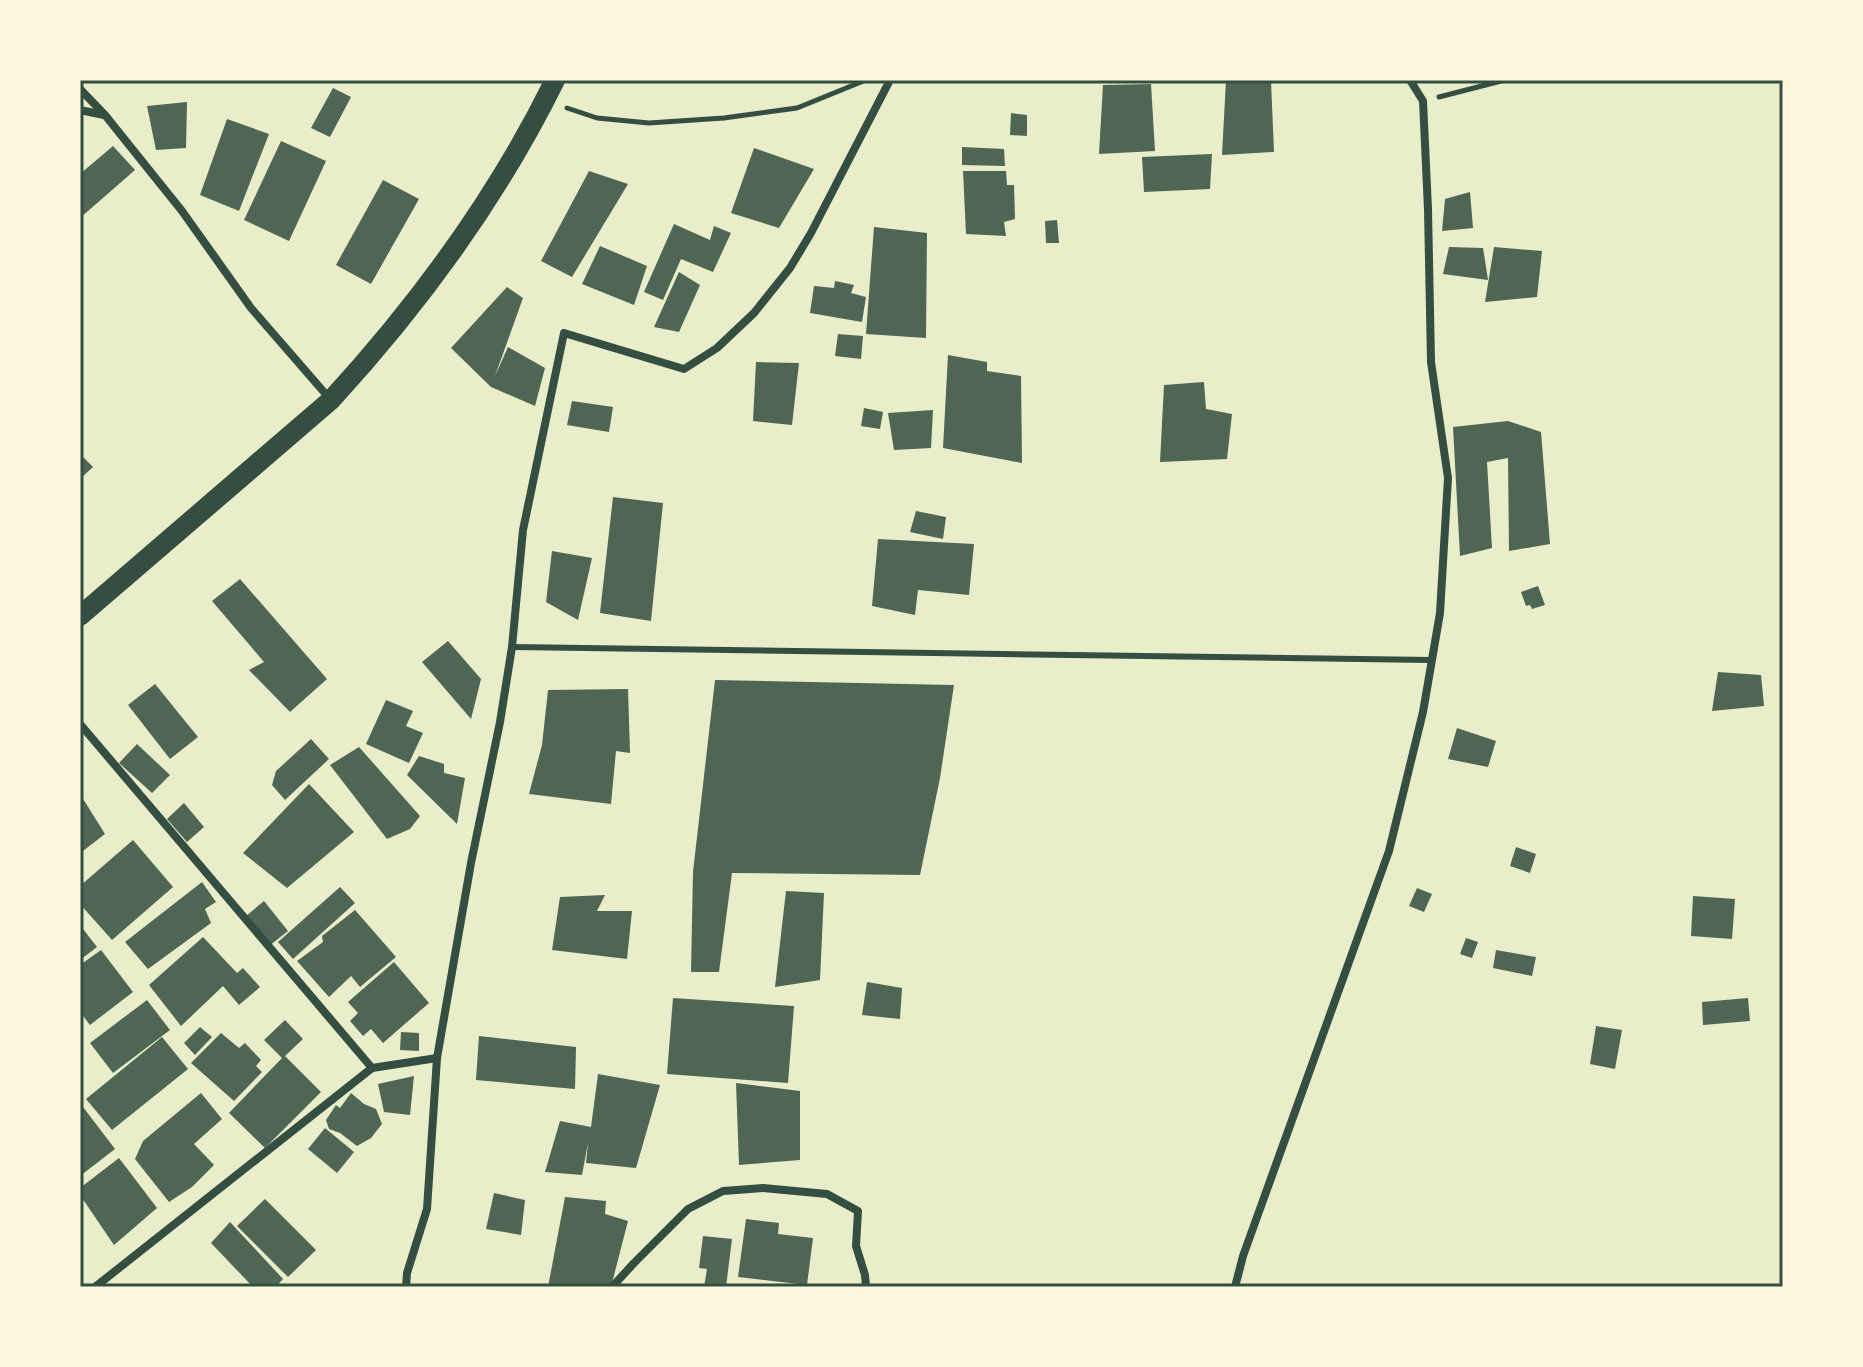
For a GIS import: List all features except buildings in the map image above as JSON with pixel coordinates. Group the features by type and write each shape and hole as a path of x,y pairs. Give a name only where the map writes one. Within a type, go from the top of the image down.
{"main road":[{"path":"80,616 331,400 410,309 457,246 495,187 555,80"}],"street":[{"path":"406,1287 407,1273 427,1209 437,1058 471,863 500,722 512,647 523,530 564,333 684,369 717,348 754,313 790,268 890,80"},
{"path":"1235,1287 1243,1256 1389,851 1423,712 1440,613 1448,478 1431,362 1423,101 1410,80"},
{"path":"80,89 105,115 182,211 251,308 331,400"},
{"path":"80,110 105,115"},
{"path":"80,724 372,1068"},
{"path":"95,1287 372,1068 437,1058"},
{"path":"612,1287 688,1209 723,1191 763,1188 827,1194 858,1211 856,1246 866,1287"}],"lane":[{"path":"512,647 1431,660"}],"path":[{"path":"545,101 597,118 649,123 724,118 797,108 866,80"},
{"path":"1423,101 1505,80"}]}
